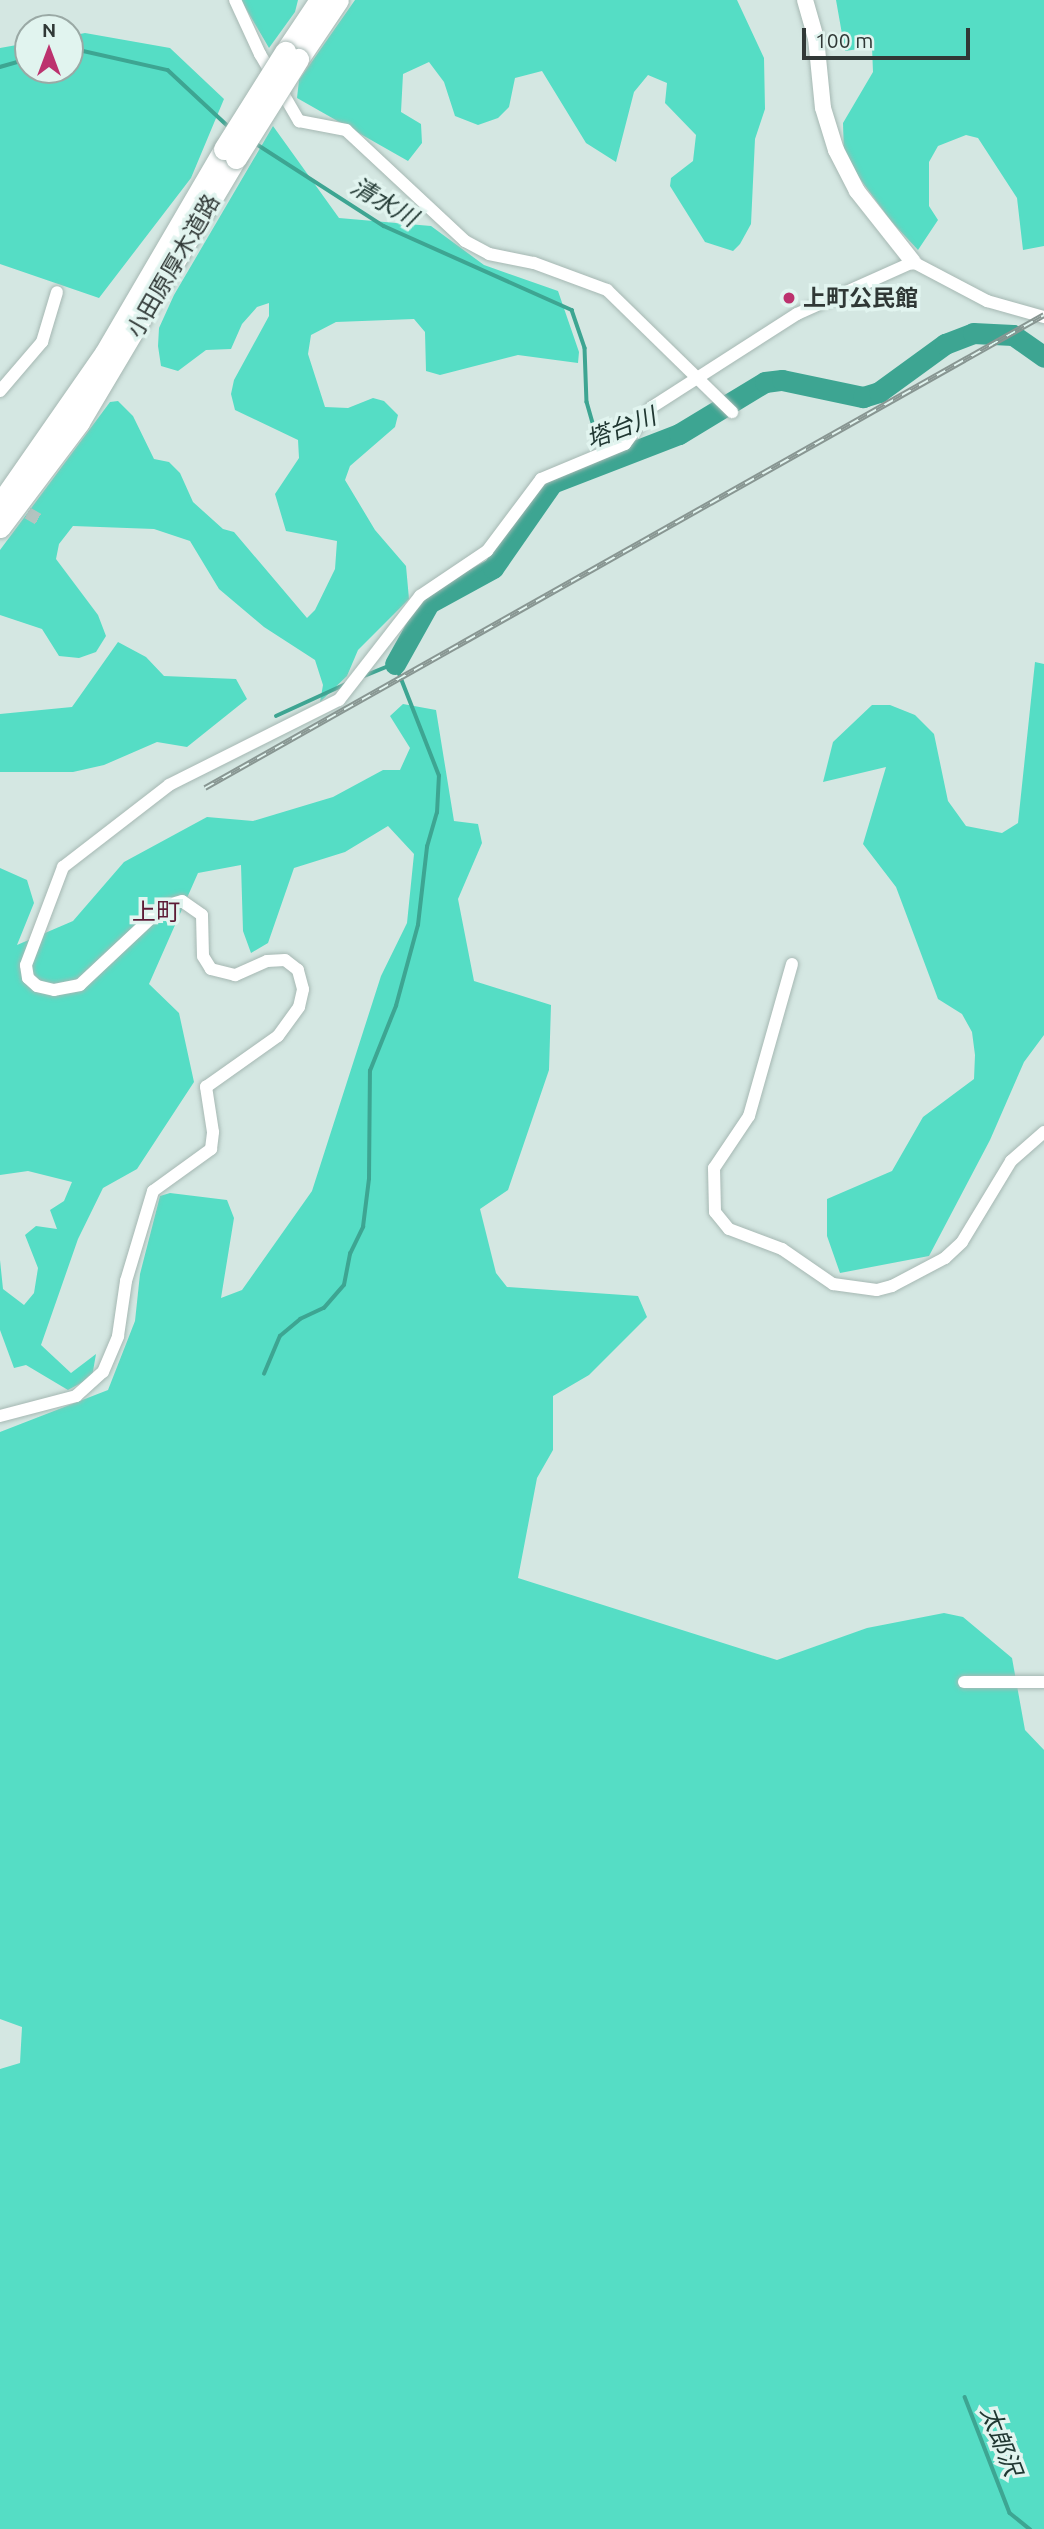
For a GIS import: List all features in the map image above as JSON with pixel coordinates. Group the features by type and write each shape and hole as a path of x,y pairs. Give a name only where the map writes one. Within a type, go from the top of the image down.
{"highway":[{"name":"小田原厚木道路","path":"0,504 105,353 291,55 320,0"},
{"name":"小田原厚木道路","path":"291,55 338,0"},
{"name":"小田原厚木道路","path":"0,527 91,402 230,153"}],"street":[{"path":"235,0 260,54 299,121 346,130 362,142 465,241 489,254 534,263 607,290 732,412"},
{"path":"805,0 819,57 823,108 835,150 856,191 913,262 987,301 1044,317"},
{"path":"0,1416 76,1396 103,1371 118,1336 126,1281 153,1191 211,1149 213,1132 206,1087 278,1036 299,1007 303,989 298,970 285,960 267,961 235,975 211,969 202,950 204,919 182,901 164,906 80,985 54,990 37,986 28,978 26,965 63,867 170,785 339,700 420,596 488,551 541,479 625,444 652,407 797,314 913,262"},
{"path":"0,391 41,342 57,292"},
{"path":"792,964 749,1116 713,1168 715,1212 729,1229 782,1249 833,1284 877,1290 892,1286 945,1258 961,1242 1011,1161 1044,1132"},
{"path":"964,1682 1044,1682"}],"green space":[{"path":"241,0 298,0 295,12 269,48"},
{"path":"355,0 737,0 764,58 765,109 755,139 751,224 740,244 733,251 705,242 670,186 671,178 693,161 696,135 665,103 667,83 648,75 634,92 616,162 586,143 542,71 515,78 509,107 498,118 478,125 455,116 444,82 429,62 403,74 401,112 421,124 422,143 408,161 297,98 299,80"},
{"path":"836,0 1044,0 1044,246 1023,250 1017,198 978,138 966,135 938,146 929,162 929,206 938,220 918,250 891,221 844,157 843,123 873,72 872,47 845,51"},
{"path":"84,33 170,48 224,99 191,178 99,298 0,264 0,48 14,46 14,84 84,84"},
{"path":"273,126 339,218 431,226 484,265 558,291 579,352 578,363 518,355 440,375 426,371 425,332 414,319 336,322 311,335 308,354 325,407 348,408 373,398 384,401 398,415 395,427 350,466 345,480 375,530 406,566 409,599 358,650 347,676 320,702 323,685 315,660 264,627 219,589 190,541 154,529 73,526 59,544 56,559 98,615 106,636 96,652 79,658 59,656 42,629 0,615 0,550 110,402 118,401 133,416 154,459 169,462 180,473 193,502 223,529 234,532 307,618 315,610 335,569 337,541 286,531 275,494 299,458 298,440 235,410 231,394 234,380 269,316 269,303 257,307 242,324 231,349 206,350 178,371 161,366 158,346 159,328 174,295"},
{"path":"118,642 146,657 164,676 236,679 247,699 187,747 157,742 104,765 73,772 0,772 0,714 72,707"},
{"path":"1035,662 1044,664 1044,1035 1024,1062 990,1140 929,1256 840,1273 827,1236 827,1199 892,1171 923,1117 974,1079 975,1055 972,1032 962,1014 938,999 896,887 863,844 886,767 823,782 833,742 872,705 890,705 915,715 934,734 948,801 966,826 1002,833 1018,823"},
{"path":"403,704 436,710 454,821 478,824 482,843 458,899 474,981 551,1005 549,1070 508,1190 480,1209 496,1273 507,1287 638,1296 647,1317 589,1375 553,1396 553,1450 537,1478 518,1578 777,1660 867,1628 944,1613 963,1617 1012,1658 1025,1730 1044,1750 1044,2529 0,2529 0,2069 20,2063 22,2027 0,2019 0,1432 108,1390 135,1321 140,1274 160,1196 170,1193 227,1200 234,1218 221,1298 242,1290 312,1191 381,976 407,923 414,854 388,826 345,852 294,868 268,943 251,953 243,931 241,865 198,873 149,984 179,1013 194,1082 137,1169 103,1188 78,1239 41,1345 71,1373 96,1354 92,1377 68,1390 26,1365 14,1368 0,1330 0,1260 3,1289 24,1305 34,1293 38,1268 25,1235 36,1226 57,1229 50,1210 64,1201 72,1182 28,1171 0,1175 0,868 27,880 34,903 17,945 73,921 124,862 207,817 253,821 333,797 383,770 400,770 410,748 390,716"}],"waterway":[{"name":"清水川","path":"84,51 168,70 228,126"},
{"name":"清水川","path":"0,67 14,63"},
{"name":"清水川","path":"255,143 384,226 572,310 585,348 587,402 599,444"},
{"name":"塔台川","path":"395,664 429,603 493,568 552,483 679,434 765,382 782,380 863,397 879,392 945,344 973,333 1013,335 1044,357"},
{"name":"清水川","path":"602,459 603,466"},
{"path":"264,1374 280,1336 300,1319 324,1308 344,1285 350,1254 363,1227 369,1179 370,1071 396,1006 418,925 427,847 437,813 439,776 395,664 363,677"},
{"name":"塔台川","path":"276,716 346,684"},
{"name":"太郎沢","path":"965,2397 1010,2513 1030,2529"}],"tunnel":[{"path":"12,504 42,521"}],"railway":[{"path":"205,788 1044,315"}],"place":[{"name":"上町公民館","path":"789,298"}],"district":[{"name":"上町","path":"156,912"}]}
